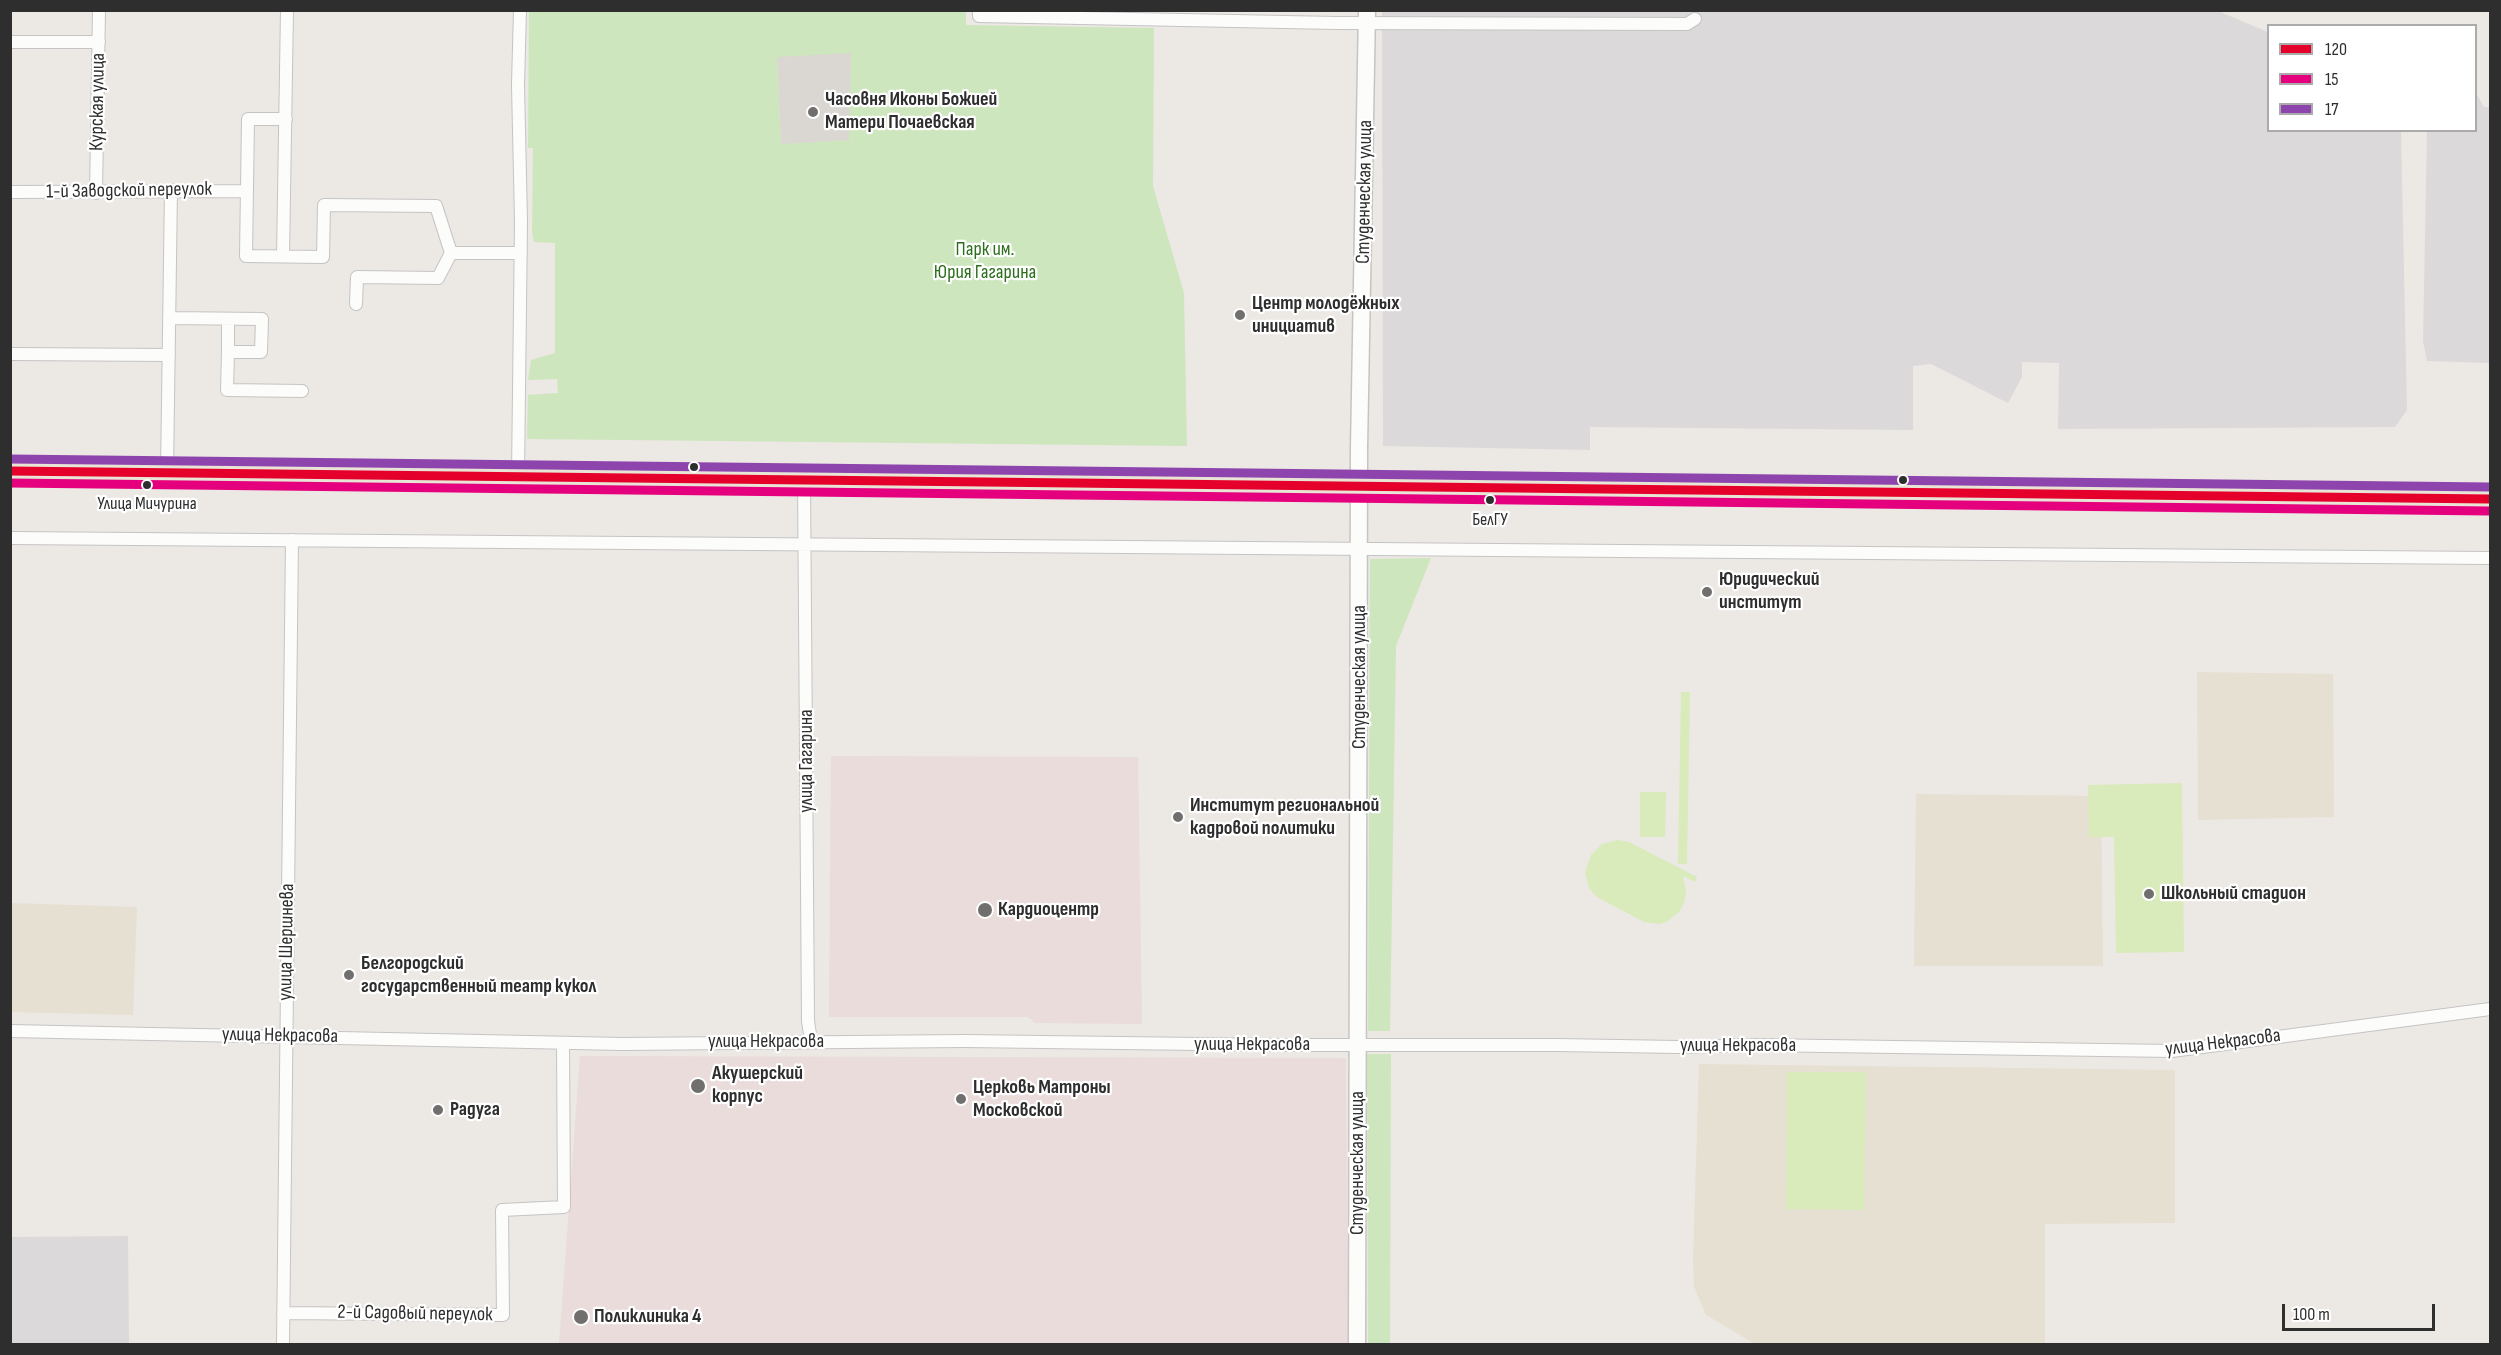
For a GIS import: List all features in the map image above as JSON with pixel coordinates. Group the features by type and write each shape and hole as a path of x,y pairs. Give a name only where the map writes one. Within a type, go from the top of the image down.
{"main road":[{"name":"Студенческая улица","path":"1357,1344 1360,487 1367,17"},
{"path":"10,471 2490,500"}],"street":[{"name":"Курская улица","path":"96,193 99,10"},
{"path":"283,256 287,10"},
{"path":"518,476 520,10"},
{"path":"979,10 979,16 1367,17 1687,24 1695,19"},
{"path":"10,42 99,42"},
{"path":"286,119 248,118 246,256 323,257 324,205 436,206 451,253 438,278 357,277 356,304"},
{"path":"167,472 171,190"},
{"name":"1-й Заводской переулок","path":"10,192 247,191"},
{"path":"451,253 520,254"},
{"path":"169,318 262,319 261,352 228,352"},
{"path":"228,319 227,390 302,391"},
{"path":"10,354 169,355"},
{"name":"улица Гагарина","path":"804,480 808,1010 811,1041"},
{"path":"10,538 2490,558"},
{"name":"улица Шершнева","path":"283,1344 292,540"},
{"name":"улица Некрасова","path":"10,1030 563,1043 811,1041 1678,1047 1757,1045 2172,1051 2490,1009"},
{"name":"2-й Садовый переулок","path":"283,1313 503,1315 502,1210 564,1207 563,1043"}],"shaded area":[{"path":"1382,11 2218,11 2267,32 2267,132 2401,132 2407,410 2395,427 2058,429 2059,363 2022,362 2022,377 2008,403 1931,364 1913,366 1913,430 1590,427 1590,450 1383,446"},
{"path":"851,53 849,140 781,144 777,57"},
{"path":"2477,95 2484,107 2490,107 2490,363 2427,361 2423,341 2427,132 2477,132"},
{"path":"2197,672 2333,674 2334,817 2198,820"},
{"name":"Кардиоцентр","path":"831,756 1138,757 1142,1024 1035,1023 1028,1017 829,1017"},
{"path":"1916,794 2101,796 2103,966 1914,966"},
{"path":"11,903 137,907 133,1015 11,1012"},
{"path":"580,1056 1346,1058 1348,1344 559,1344"},
{"path":"1699,1064 2175,1070 2175,1223 2045,1224 2045,1344 1755,1344 1706,1315 1694,1287"},
{"path":"128,1236 129,1344 11,1344 11,1237"}],"green space":[{"name":"Парк им. Юрия Гагарина","path":"966,10 966,25 1154,28 1153,186 1184,293 1187,446 527,439 528,395 558,393 557,379 528,380 531,360 555,353 555,243 534,242 532,233 533,148 528,148 529,11","holes":["777,57 849,140 781,143"]},
{"path":"1431,558 1396,646 1390,1031 1368,1031 1370,559"},
{"path":"1681,692 1690,692 1687,864 1678,864"},
{"name":"Школьный стадион","path":"2182,783 2184,952 2116,953 2114,837 2089,837 2088,785"},
{"path":"1640,792 1666,792 1665,837 1640,837"},
{"path":"1618,840 1629,842 1697,877 1695,882 1683,876 1686,891 1684,903 1680,911 1668,921 1660,924 1644,922 1597,897 1589,888 1585,872 1591,855 1602,844"},
{"path":"1367,1054 1391,1054 1390,1344 1368,1344"},
{"path":"1787,1072 1866,1072 1864,1210 1786,1209"}],"transit line":[{"name":"17","path":"10,459 2490,487"},
{"name":"120","path":"10,471 2490,499"},
{"name":"15","path":"10,483 2490,511"}],"place":[{"name":"Часовня Иконы Божией Матери Почаевская","path":"813,112"},
{"name":"Центр молодёжных инициатив","path":"1240,315"},
{"name":"Улица Мичурина","path":"147,485"},
{"name":"БелГУ","path":"1490,500"},
{"name":"Юридический институт","path":"1707,592"},
{"name":"Институт региональной кадровой политики","path":"1178,817"},
{"name":"Школьный стадион","path":"2149,894"},
{"name":"Кардиоцентр","path":"985,910"},
{"name":"Белгородский государственный театр кукол","path":"349,975"},
{"name":"Акушерский корпус","path":"698,1086"},
{"name":"Церковь Матроны Московской","path":"961,1099"},
{"name":"Радуга","path":"438,1110"},
{"name":"Поликлиника 4","path":"581,1317"}]}
